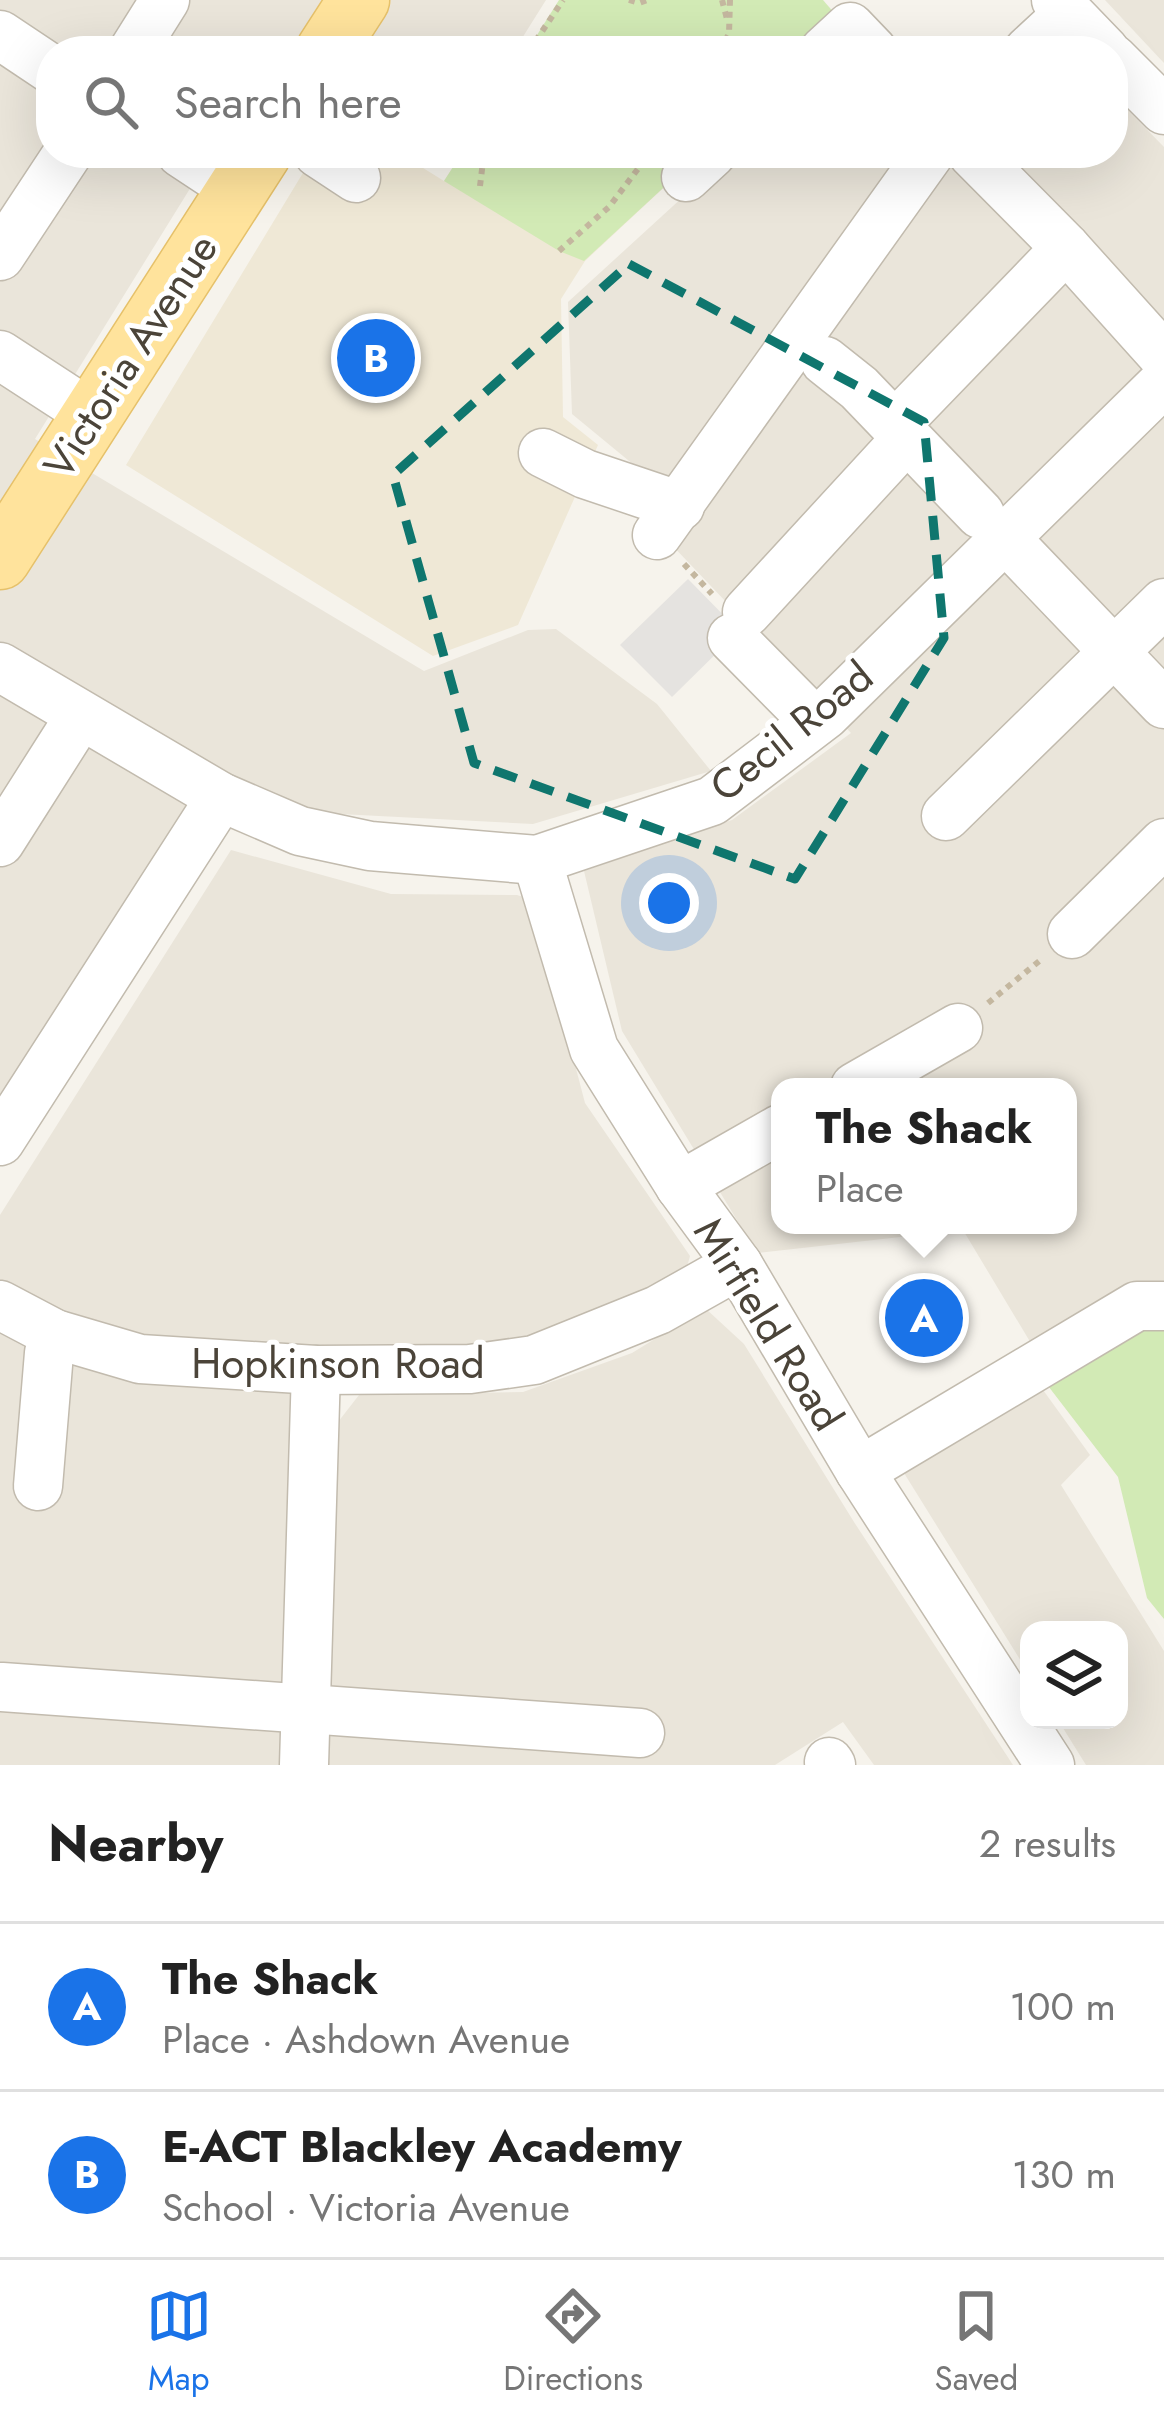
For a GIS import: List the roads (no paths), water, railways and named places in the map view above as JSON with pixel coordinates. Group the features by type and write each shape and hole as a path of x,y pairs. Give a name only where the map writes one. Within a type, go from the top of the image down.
{"main road":[{"path":"336,36 359,0"},
{"name":"Victoria Avenue","path":"0,560 249,171"}],"street":[{"path":"143,36 165,0"},
{"path":"1040,36 1062,7 1090,36"},
{"path":"0,35 36,59"},
{"path":"1128,74 1164,110"},
{"path":"0,256 14,206 53,168"},
{"path":"543,453 668,520 919,168"},
{"path":"987,168 1164,357"},
{"path":"815,722 739,625 901,432 1066,248"},
{"path":"0,356 92,415"},
{"path":"825,361 859,388 1164,704"},
{"name":"Cecil Road","path":"0,667 221,797 300,831 336,841 440,855 537,860 712,800 815,722 992,526 1164,382"},
{"path":"946,816 1164,603"},
{"path":"0,842 80,716"},
{"path":"0,1141 221,797"},
{"path":"1072,934 1164,843"},
{"name":"Mirfield Road","path":"537,860 594,1049 680,1186 738,1265 860,1471 1050,1765"},
{"path":"871,1078 958,1028"},
{"path":"680,1186 771,1135"},
{"name":"Hopkinson Road","path":"0,1306 56,1334 140,1359 316,1370 470,1369 534,1360 658,1310 738,1265"},
{"path":"860,1471 1137,1306 1164,1306"},
{"path":"38,1486 49,1353 56,1334"},
{"path":"304,1765 316,1370"},
{"path":"2,1688 640,1733"}],"place":[{"name":"E-ACT Blackley Academy","path":"376,358"},
{"name":"The Shack","path":"924,1318"}]}
